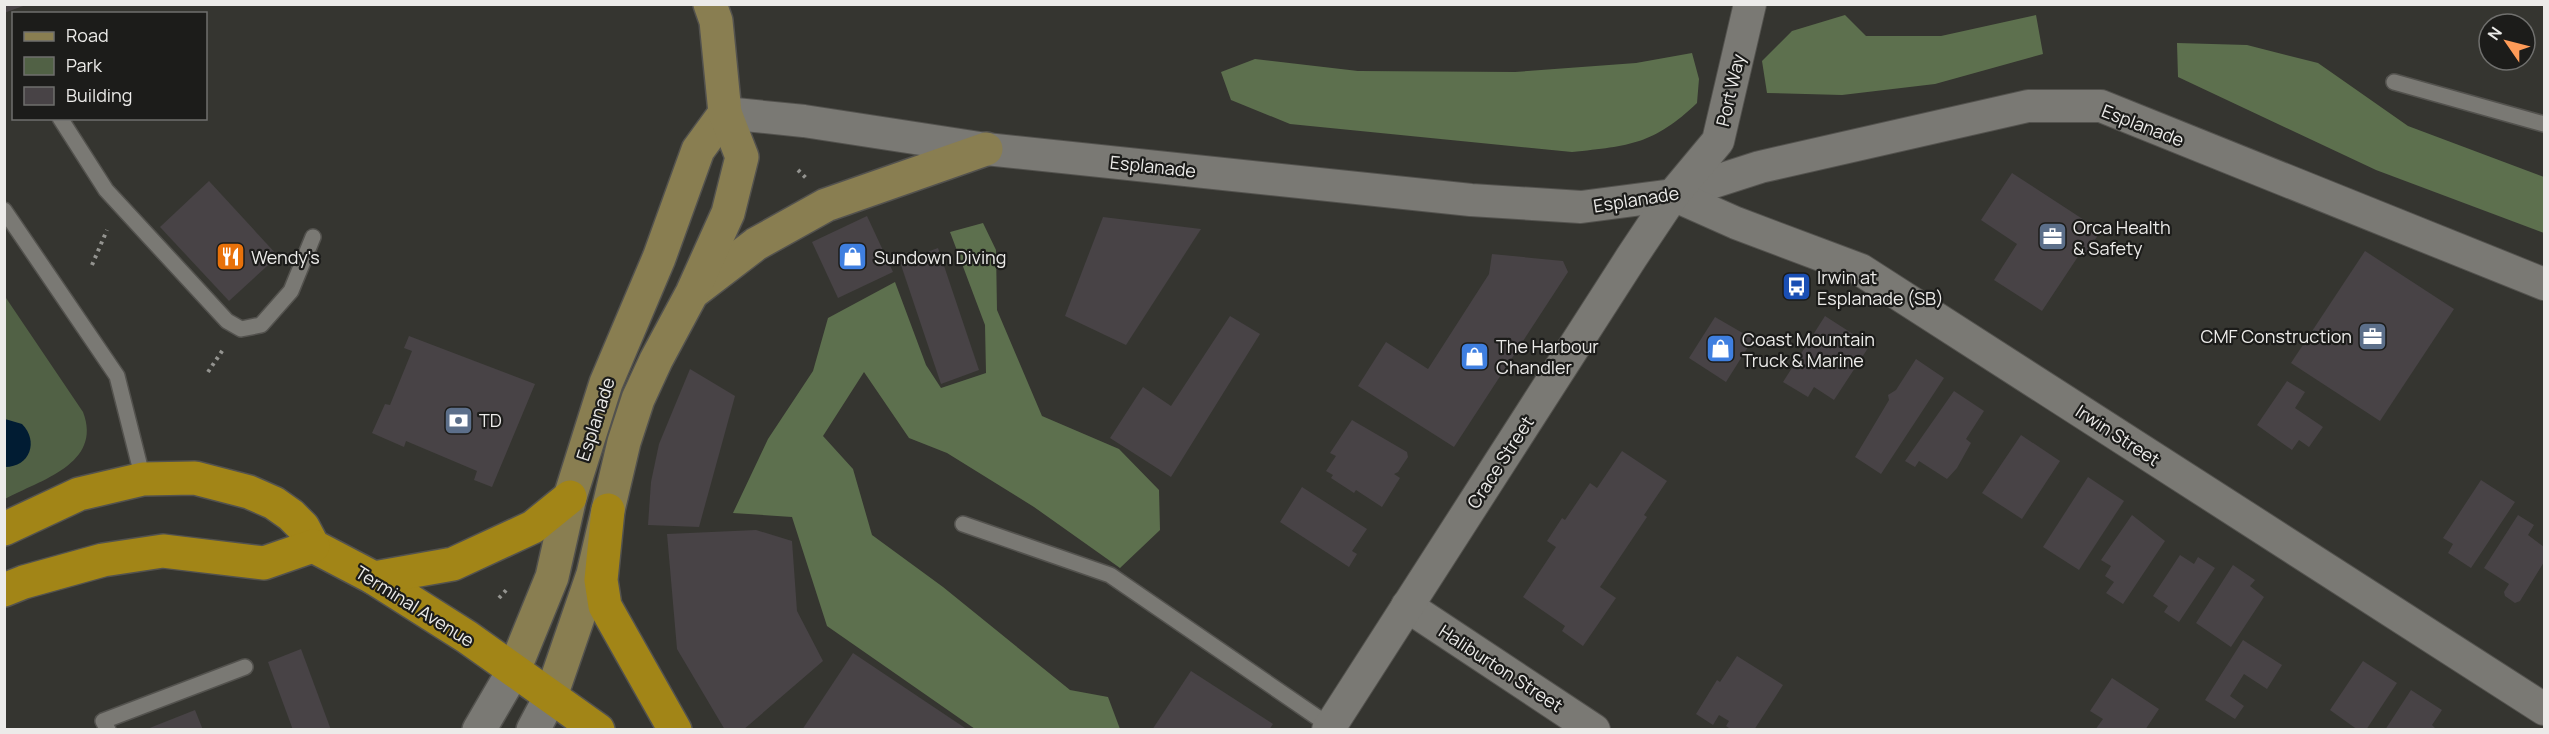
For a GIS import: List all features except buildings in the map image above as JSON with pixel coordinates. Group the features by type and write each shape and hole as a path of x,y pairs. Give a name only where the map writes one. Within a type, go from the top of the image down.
{"highway":[{"name":"Terminal Avenue","path":"4,529 79,494 143,479 195,478 249,492 274,503 291,515 303,527 313,546 374,578 514,670 598,729"},
{"path":"374,578 453,564 533,527 570,497"},
{"path":"608,510 601,580 605,606 675,729"},
{"path":"4,590 24,582 103,560 163,551 264,564 313,546"}],"main road":[{"path":"710,4 716,21 725,113"},
{"name":"Esplanade","path":"551,696 593,574 624,442 638,399 692,293 728,213 742,157 725,113"},
{"name":"Esplanade","path":"514,670 552,577 570,497 606,383 659,258 698,150 725,113"},
{"path":"692,293 756,244 826,205 986,149"}],"street":[{"name":"Port Way","path":"1673,195 1718,141 1750,4"},
{"name":"Esplanade","path":"725,113 804,121 986,149 1545,207 1581,207 1673,195 1760,167 2028,106 2101,106 2544,284"},
{"name":"Crace Street","path":"1329,728 1673,195"},
{"name":"Irwin Street","path":"1673,195 1736,223 1861,270 2544,709"},
{"name":"Haliburton Street","path":"1407,606 1594,729"},
{"name":"Esplanade","path":"479,729 514,670"},
{"name":"Esplanade","path":"533,729 551,696"}],"lane":[{"path":"2394,82 2544,124"},
{"path":"61,120 106,190 227,321 241,329 261,325 291,291 313,237"},
{"path":"4,210 117,376 143,479"},
{"path":"963,524 1110,575 1329,728"},
{"path":"108,729 103,720 245,667"}],"path":[{"path":"92,265 111,226"},
{"path":"208,372 230,339"}],"green space":[{"path":"1845,15 1866,36 1941,36 2036,15 2043,54 1935,84 1842,95 1767,93 1762,61 1792,31"},
{"path":"2177,43 2247,45 2318,63 2408,126 2544,177 2544,233 2376,170 2178,77"},
{"path":"1692,53 1699,79 1697,103 1682,117 1640,141 1610,148 1572,152 1290,124 1231,100 1221,72 1255,59 1358,71 1515,72 1636,63"},
{"path":"983,223 996,250 997,310 1042,416 1119,449 1159,490 1160,530 1120,568 1034,507 947,453 909,438 864,372 823,436 853,469 872,535 943,587 1070,690 1108,697 1120,729 975,729 827,626 792,517 733,513 768,439 813,371 828,318 895,282 926,365 941,388 986,373 985,325 950,232"},
{"path":"4,295 83,412 87,430 84,445 65,468 5,499"}],"water":[{"path":"5,419 22,424 30,438 31,445 26,458 21,463 5,467"}],"place":[{"name":"Orca Health & Safety","path":"2052,237"},
{"name":"Wendy's","path":"230,257"},
{"name":"Sundown Diving","path":"853,257"},
{"name":"Irwin at Esplanade (SB)","path":"1796,287"},
{"name":"CMF Construction","path":"2373,336"},
{"name":"Coast Mountain Truck & Marine","path":"1721,349"},
{"name":"The Harbour Chandler","path":"1475,356"},
{"name":"TD","path":"458,420"}]}
